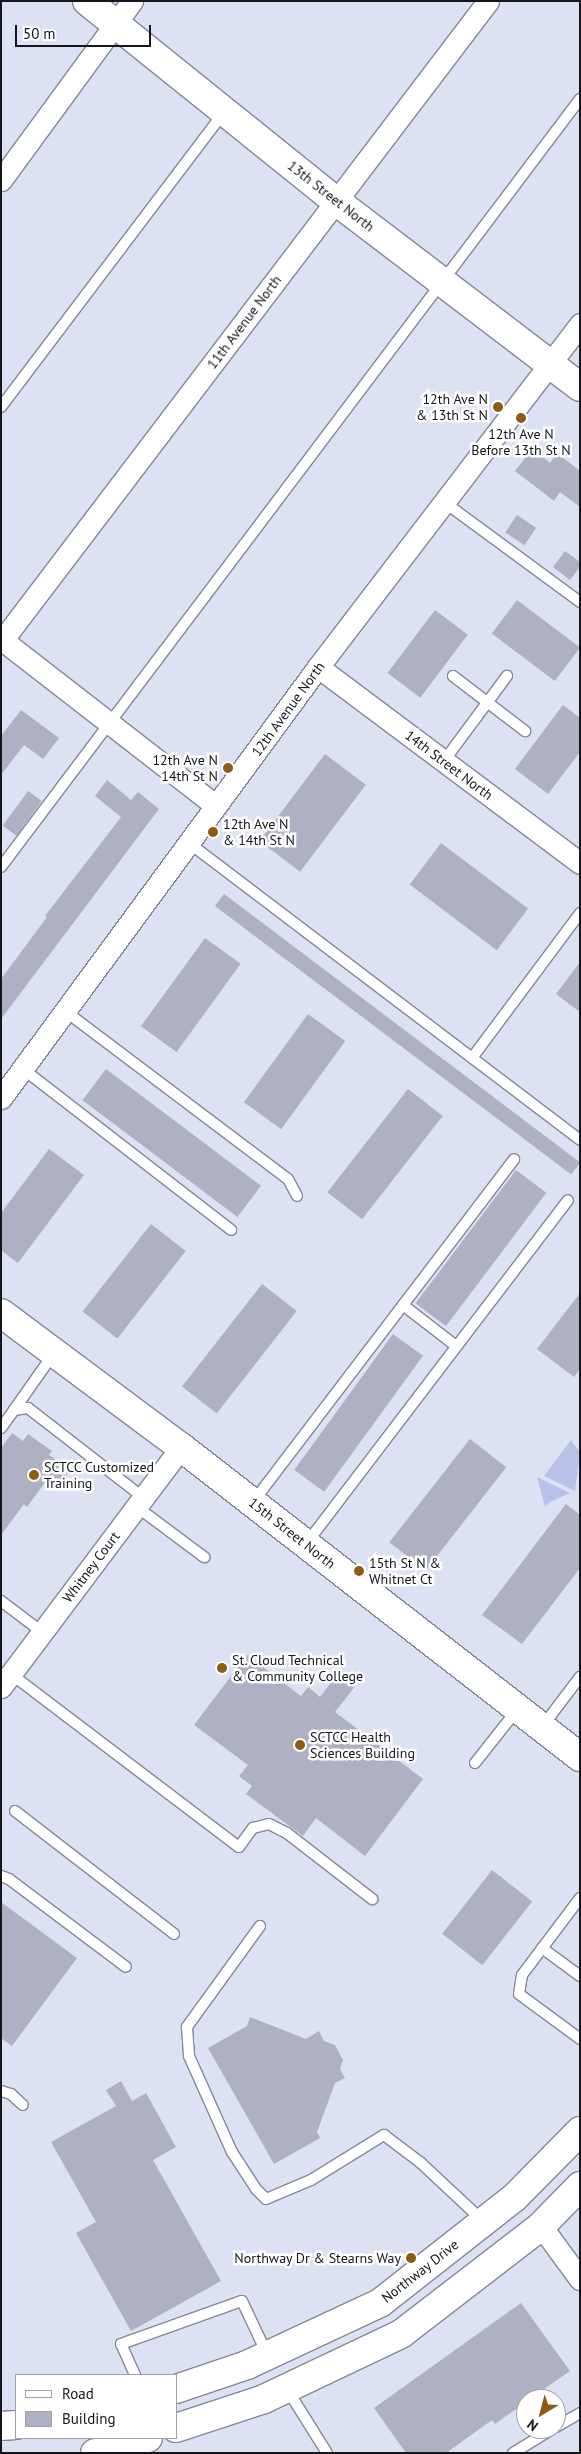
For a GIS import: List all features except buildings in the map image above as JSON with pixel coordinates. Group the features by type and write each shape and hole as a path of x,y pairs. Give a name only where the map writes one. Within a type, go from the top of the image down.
{"street":[{"name":"13th Street North","path":"87,1 336,201 580,387"},
{"path":"1,180 132,1"},
{"name":"11th Avenue North","path":"2,641 488,1"},
{"name":"12th Avenue North","path":"1,1098 318,667 580,324"},
{"path":"2,641 216,806"},
{"name":"14th Street North","path":"318,667 578,858"},
{"name":"15th Street North","path":"1,1313 181,1447 580,1757"},
{"name":"Whitney Court","path":"6,1680 181,1447"},
{"name":"Northway Drive","path":"178,2388 247,2365 380,2303 514,2198 580,2131"},
{"path":"178,2427 264,2399 401,2334 541,2226 580,2186"},
{"path":"541,2226 580,2279"},
{"path":"1,2426 15,2425"},
{"path":"96,2453 109,2451 145,2439"}],"lane":[{"path":"1,867 108,722 580,99"},
{"path":"1,407 224,111"},
{"path":"444,502 580,602"},
{"path":"453,676 524,731"},
{"path":"444,761 507,676"},
{"path":"189,842 580,1140"},
{"path":"472,1058 580,913"},
{"path":"66,1011 288,1179 296,1196"},
{"path":"23,1069 231,1230"},
{"path":"252,1502 514,1159"},
{"path":"306,1544 568,1200"},
{"path":"403,1305 456,1346"},
{"path":"1,1428 54,1352"},
{"path":"14,1410 28,1408 204,1557"},
{"path":"1,1601 42,1632"},
{"path":"542,1728 580,1677"},
{"path":"6,1680 239,1847 253,1828 269,1824 287,1833 372,1899"},
{"path":"475,1763 517,1709"},
{"path":"15,1812 174,1934"},
{"path":"1,1876 9,1878 126,1967"},
{"path":"580,1898 522,1975 520,1994 580,2039"},
{"path":"260,1926 187,2027 189,2056 232,2152 256,2189 266,2199 311,2180 384,2135 421,2163 484,2222"},
{"path":"542,1948 580,1976"},
{"path":"1,2091 11,2094 23,2106"},
{"path":"135,2374 121,2344 242,2301 267,2356"},
{"path":"287,2388 326,2453"},
{"path":"566,2421 580,2412"},
{"path":"513,2453 536,2439"}],"shaded area":[{"path":"571,1440 580,1452 575,1491 544,1476"},
{"path":"537,1477 570,1493 550,1502 545,1507"}],"place":[{"name":"12th Ave N & 13th St N","path":"498,407"},
{"name":"12th Ave N Before 13th St N","path":"521,418"},
{"name":"12th Ave N 14th St N","path":"228,768"},
{"name":"12th Ave N & 14th St N","path":"213,832"},
{"name":"SCTCC Customized Training","path":"34,1475"},
{"name":"15th St N & Whitnet Ct","path":"359,1571"},
{"name":"St. Cloud Technical & Community College","path":"222,1668"},
{"name":"SCTCC Health Sciences Building","path":"300,1745"},
{"name":"Northway Dr & Stearns Way","path":"411,2258"}]}
